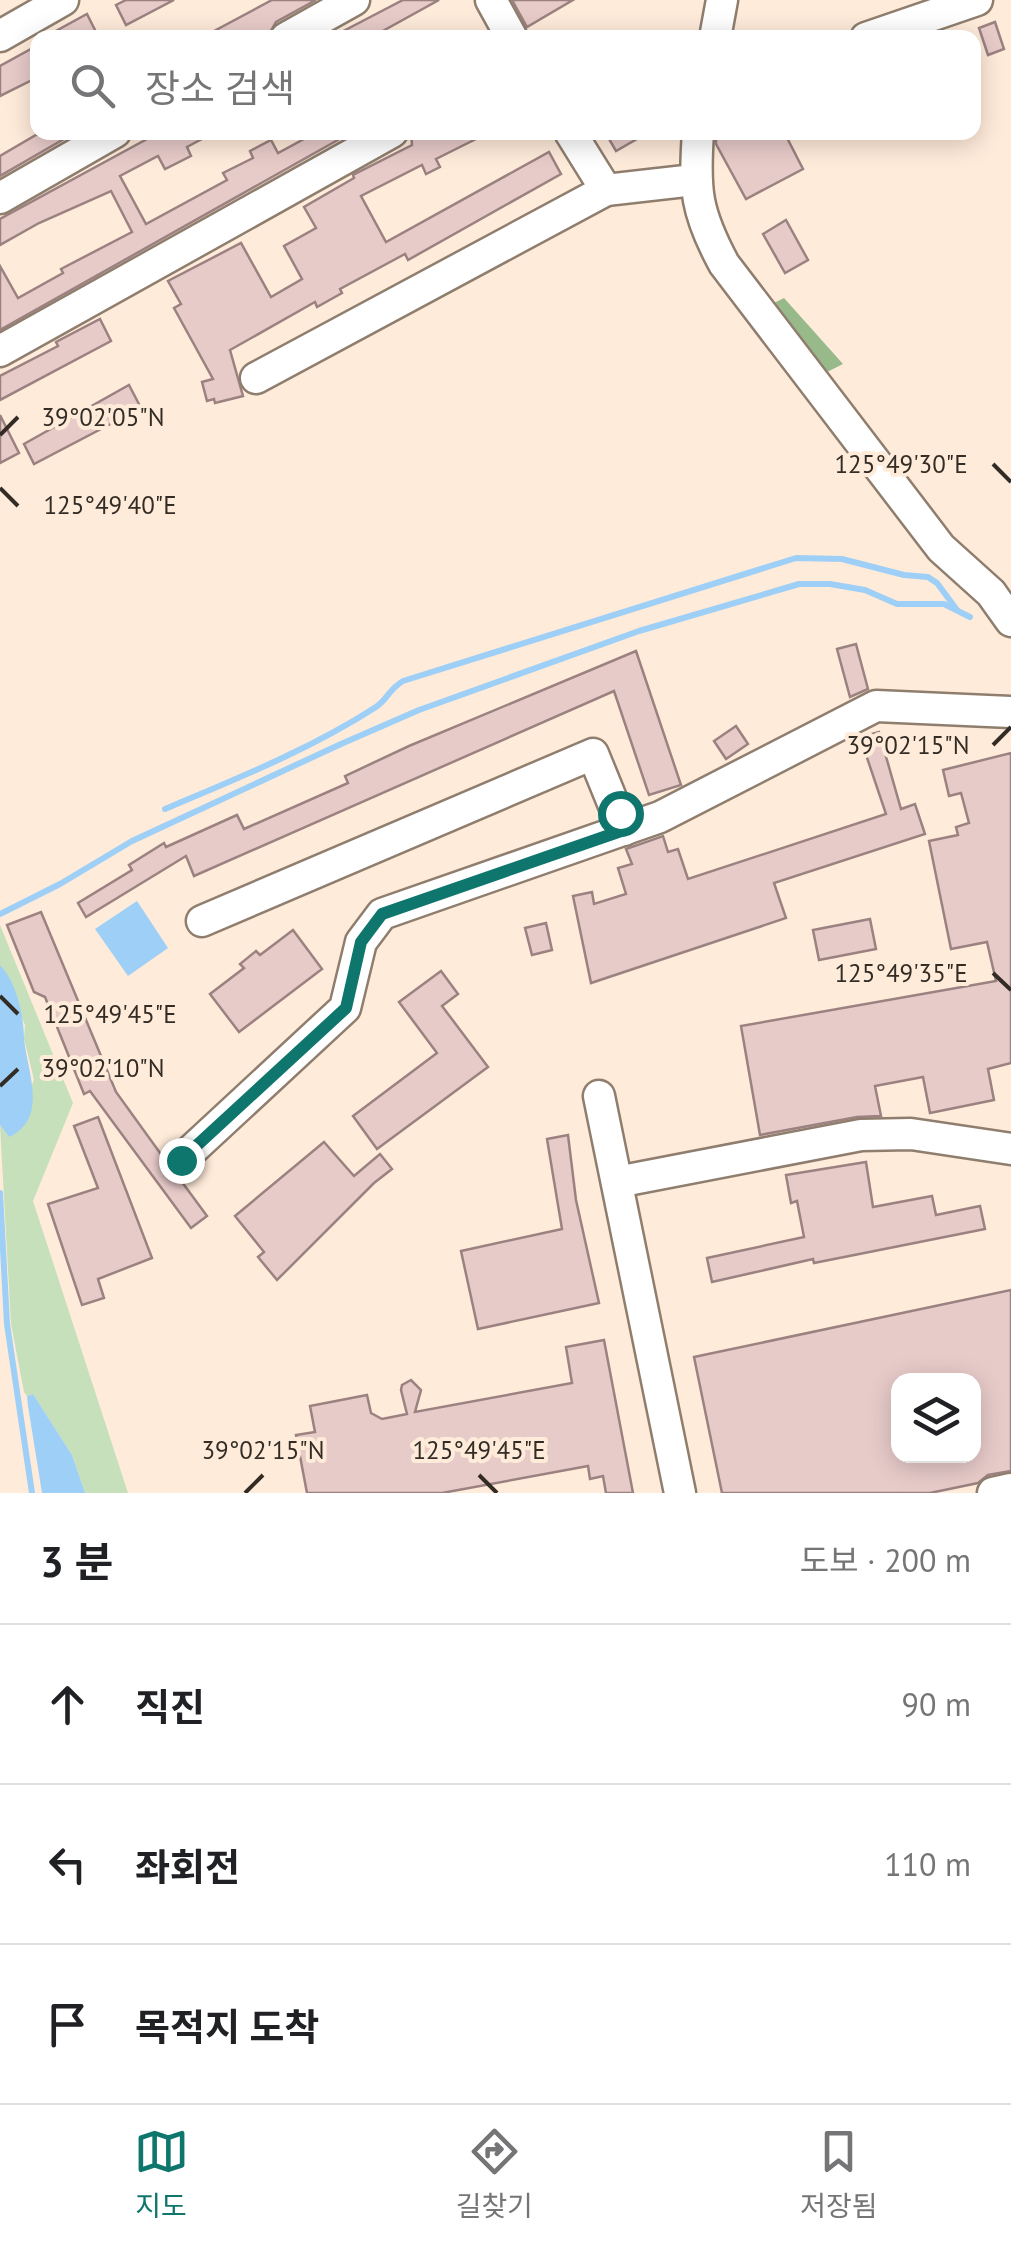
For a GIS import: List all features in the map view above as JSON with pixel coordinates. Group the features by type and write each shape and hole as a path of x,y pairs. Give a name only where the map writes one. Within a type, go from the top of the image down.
{"street":[{"path":"0,36 62,0"},
{"path":"300,30 354,0"},
{"path":"491,0 508,30"},
{"path":"717,30 722,0"},
{"path":"889,30 977,0"},
{"path":"0,198 101,140"},
{"path":"0,351 378,140"},
{"path":"575,140 606,190"},
{"path":"697,140 694,180 702,224 724,264 941,548 991,594 1011,621"},
{"path":"256,378 283,349 606,190 694,180"},
{"path":"181,1160 346,1008 361,942 382,914 660,817 876,706 1011,712"},
{"path":"202,921 593,754 624,830"},
{"path":"599,1096 680,1493"},
{"path":"617,1182 861,1135 911,1134 1011,1149"},
{"path":"994,1493 1011,1489"}],"green space":[{"path":"784,298 843,364 827,372 772,304"},
{"path":"0,925 73,1103 33,1201 128,1493 85,1493 72,1455 33,1394 27,1396 24,1392 11,1324 0,1125 9,1137 34,1080 24,1038 25,1025 0,965"}],"water":[{"path":"137,901 168,948 128,976 95,929"},
{"path":"0,965 11,981 20,1008 33,1092 29,1118 9,1137 0,1125"},
{"path":"33,1394 72,1455 85,1493 42,1493 27,1396"}],"building":[{"path":"126,0 174,0 126,25 116,5"},
{"path":"272,0 316,0 276,22 272,30 216,30"},
{"path":"403,0 439,0 385,30 345,30"},
{"path":"512,0 573,0 527,27"},
{"path":"87,14 95,30 58,30"},
{"path":"995,22 1004,49 988,55 979,28"},
{"path":"30,50 30,81 0,96 0,66"},
{"path":"30,138 62,140 0,176 0,156"},
{"path":"145,140 200,140 187,147 191,156 165,169 158,156 120,176 146,224 227,180 223,173 253,158 250,151 271,140 278,153 302,140 338,140 0,330 0,266 18,298 63,273 61,269 132,232 111,191 0,245 0,219"},
{"path":"412,140 474,140 436,159 440,167 426,174 422,165 361,196 386,242 549,152 561,174 408,260 405,254 340,289 342,293 317,307 315,302 230,350 243,396 215,403 214,399 207,401 202,382 213,379 174,308 181,304 168,281 241,243 271,297 302,279 284,246 316,228 304,207 354,178 353,175 412,145"},
{"path":"610,140 635,140 616,151"},
{"path":"716,140 788,140 803,169 746,199"},
{"path":"786,220 808,260 785,273 763,234"},
{"path":"100,319 111,341 0,400 0,376"},
{"path":"129,385 141,408 34,464 24,444"},
{"path":"0,415 19,453 0,463"},
{"path":"856,644 868,689 850,697 837,649"},
{"path":"636,651 681,785 649,795 614,691 194,876 186,856 86,917 78,903 132,870 129,865 164,843 166,847 237,815 244,829 348,783 345,776 409,746"},
{"path":"736,726 748,744 726,759 714,741"},
{"path":"879,732 901,809 915,804 925,834 774,883 786,918 591,983 573,896 592,892 594,904 626,894 618,868 632,864 626,849 663,836 668,852 678,849 688,879 886,814 860,737"},
{"path":"1011,753 1011,1063 988,1069 994,1100 930,1113 923,1077 875,1086 881,1116 760,1135 741,1026 996,981 987,942 951,949 929,841 958,835 956,827 969,823 961,793 949,796 943,770"},
{"path":"41,912 116,1092 163,1157 167,1172 179,1178 207,1216 191,1228 90,1091 84,1094 45,997 34,992 7,925"},
{"path":"870,919 876,949 819,960 813,930"},
{"path":"546,923 552,950 532,955 525,928"},
{"path":"293,930 322,969 239,1032 210,994 244,968 240,964 256,951 260,955"},
{"path":"441,971 458,994 442,1006 488,1067 377,1149 353,1116 437,1053 399,1002"},
{"path":"98,1117 152,1258 98,1279 104,1298 82,1305 48,1204 98,1188 74,1126"},
{"path":"568,1135 576,1200 599,1303 478,1329 461,1251 562,1229 547,1139"},
{"path":"324,1142 354,1176 380,1154 392,1169 277,1280 258,1257 264,1252 235,1216"},
{"path":"866,1162 873,1207 932,1196 936,1215 980,1206 985,1229 814,1263 813,1259 712,1282 707,1258 804,1237 797,1201 791,1203 786,1175"},
{"path":"1011,1290 1011,1471 930,1493 722,1493 694,1357"},
{"path":"604,1340 633,1493 606,1493 603,1476 590,1479 588,1466 442,1493 307,1493 296,1435 315,1432 310,1406 367,1395 371,1413 382,1419 407,1414 401,1390 411,1380 421,1390 415,1412 572,1383 566,1347"}],"waterway":[{"path":"165,809 326,736 376,707 403,681 796,558 842,559 928,577 957,610"},
{"path":"0,914 132,841 341,744 419,710 639,631 799,584 865,590 897,604 944,604 970,617"},
{"path":"0,1193 7,1324 32,1493"}],"route":[{"path":"181,1160 346,1008 361,942 382,914 624,830 620,813"}]}
